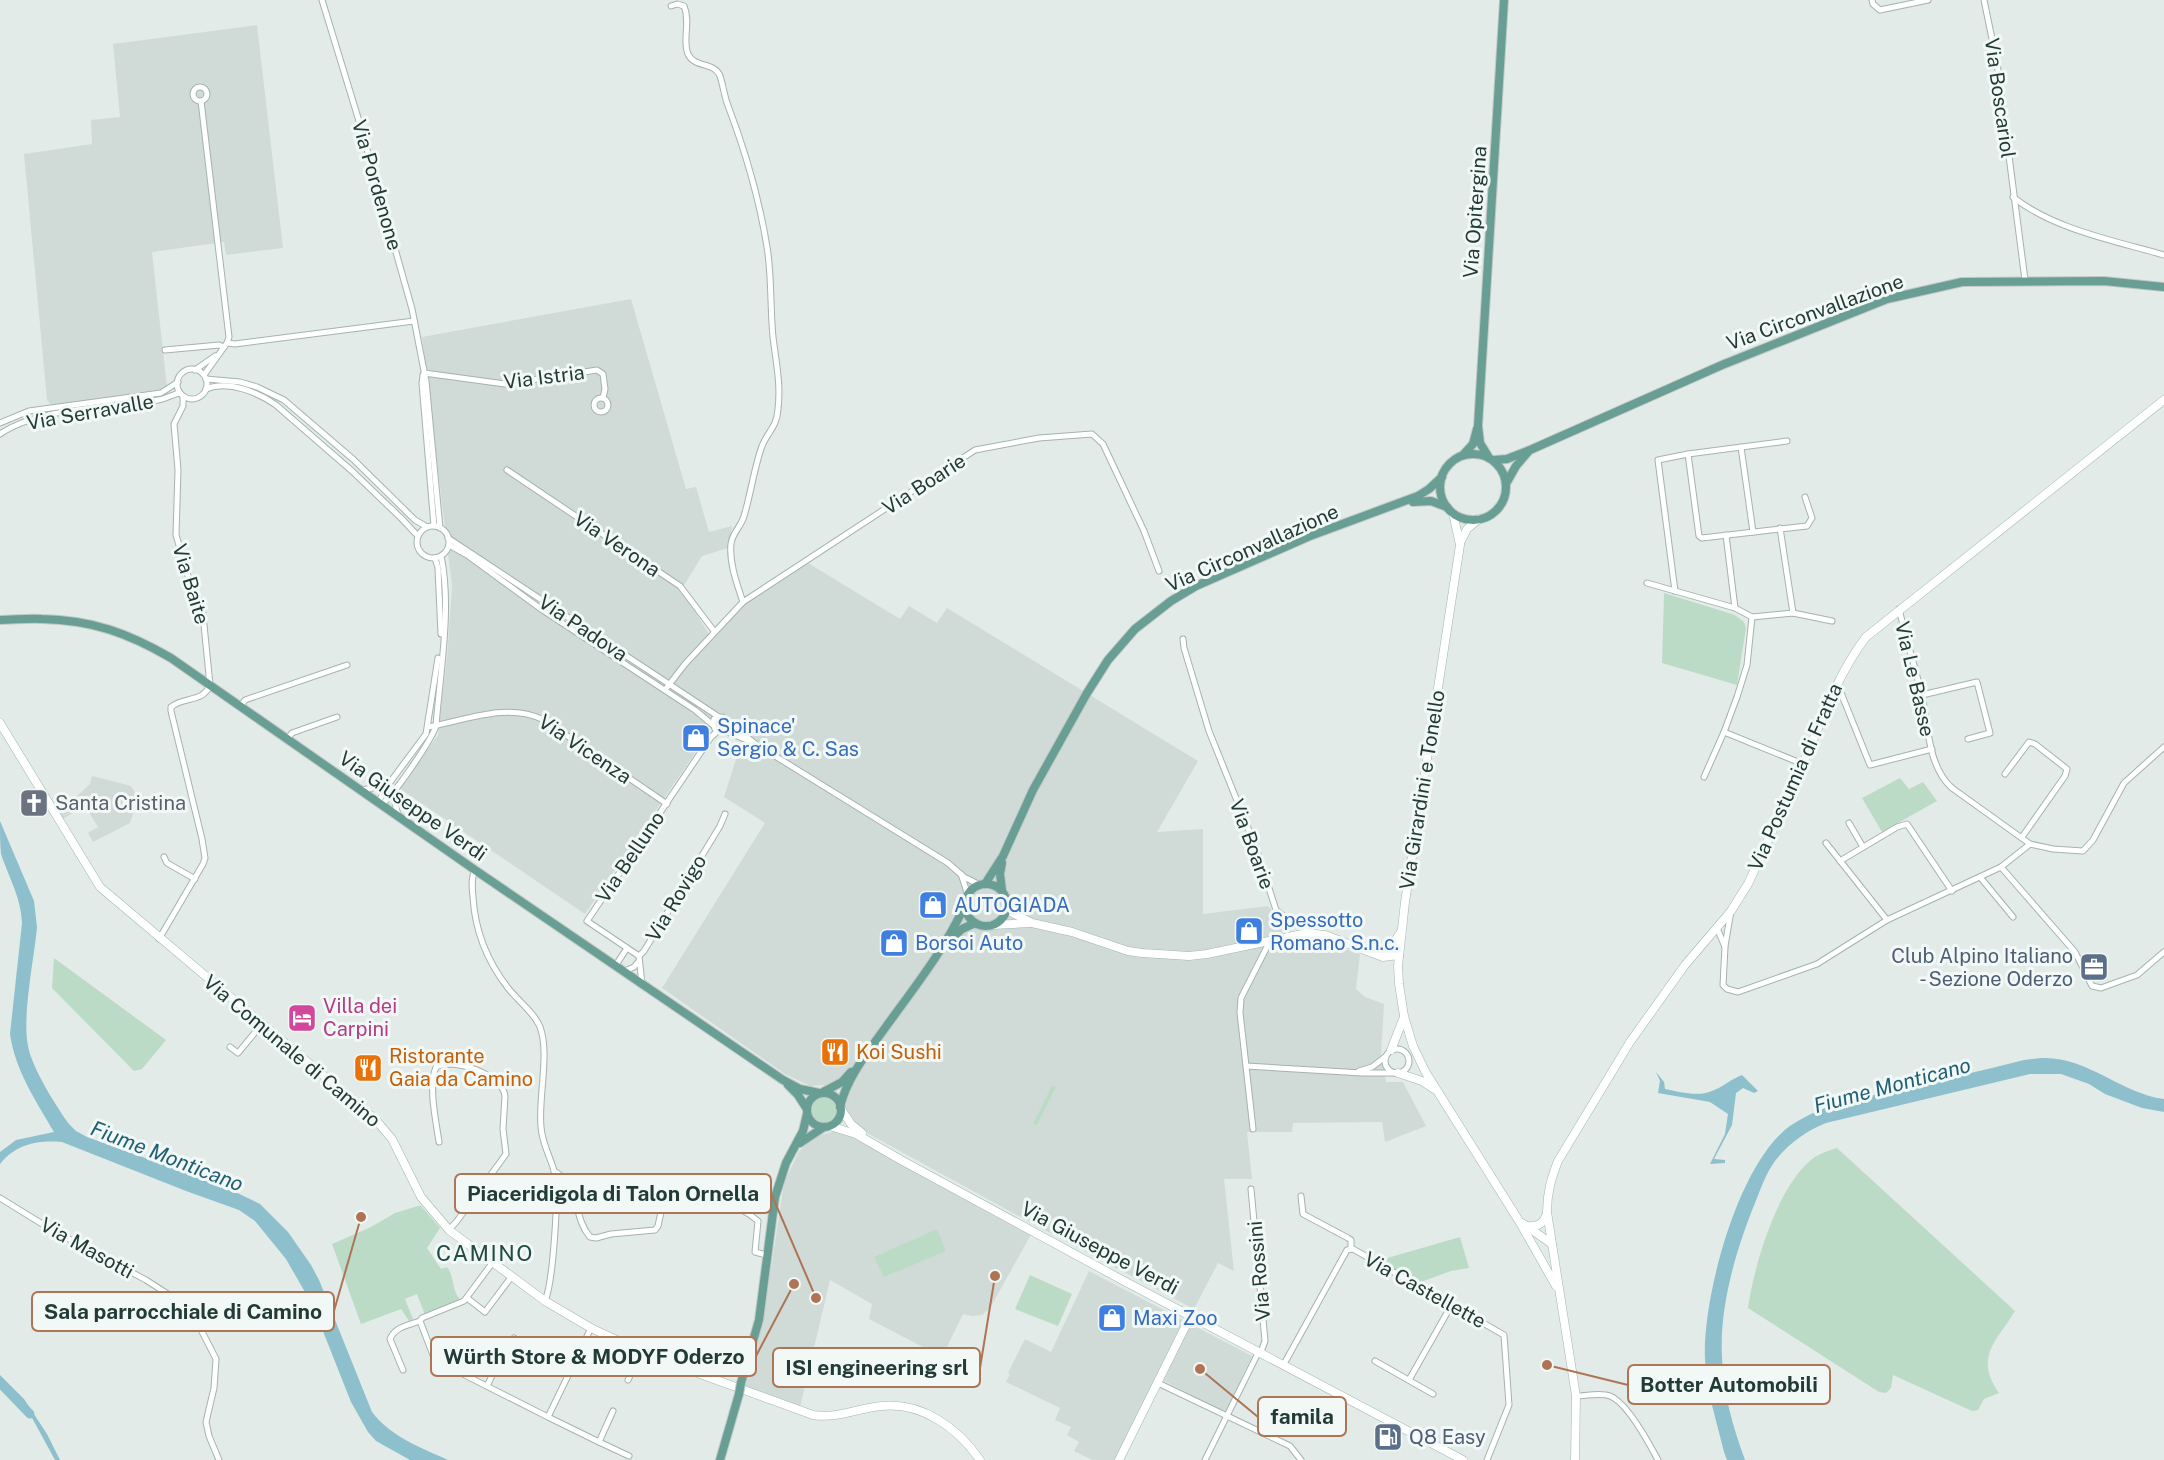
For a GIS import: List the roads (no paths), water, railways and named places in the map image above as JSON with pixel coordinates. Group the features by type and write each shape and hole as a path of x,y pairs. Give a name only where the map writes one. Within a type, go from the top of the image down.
{"main road":[{"name":"Via Opitergina","path":"1491,458 1480,443 1478,426 1504,0"},
{"name":"Via Circonvallazione","path":"1491,458 1507,459 1530,450 1722,364 1887,299 1962,282 2104,281 2164,287"},
{"name":"Via Postumia di Fratta","path":"1575,1460 1576,1396 1552,1244 1547,1196 1550,1180 1558,1161 1630,1042 1685,965 1731,911 1748,884 1803,764 1837,682 1852,655 1866,637 2164,400"},
{"name":"Via Opitergina","path":"1463,455 1473,444 1478,426"},
{"name":"Via Circonvallazione","path":"1507,482 1516,466 1530,450"},
{"path":"1480,454 1491,458 1500,466 1507,482 1503,502 1497,510 1488,516 1469,520 1450,510 1441,492 1442,477 1446,467 1463,455 1480,454"},
{"name":"Via Circonvallazione","path":"983,885 1003,856 1033,790 1087,693 1108,660 1135,629 1171,601 1196,586 1316,533 1400,504 1424,493 1442,477"},
{"name":"Via Circonvallazione","path":"1400,504 1425,500 1450,510"},
{"name":"Via Girardini e Tonello","path":"1450,510 1460,545"},
{"name":"Via Girardini e Tonello","path":"1479,519 1467,529 1460,545 1402,931 1399,976 1404,1016 1416,1053 1533,1244 1561,1297"},
{"name":"Via Giuseppe Verdi","path":"1,620 41,618 72,621 108,627 140,640 288,738 475,870 783,1080 800,1089 820,1093"},
{"name":"Via Comunale di Camino","path":"0,723 95,881 119,905 380,1124 392,1139 421,1197 448,1230 545,1300 591,1328 700,1374 813,1415 835,1416 883,1406 915,1409 928,1413 954,1431 980,1460"},
{"name":"Via Circonvallazione","path":"1002,890 1000,874 1003,856"},
{"path":"720,1460 759,1320 766,1255 779,1181 797,1145 810,1099 842,1082 860,1063 945,945 968,895 983,885 997,887 1006,896 1007,910 1002,920 992,925"},
{"path":"965,905 970,918 982,926 1032,923"},
{"path":"1007,910 1032,923 1072,932 1128,951 1158,955 1207,954 1307,933 1325,935 1379,954 1392,964 1399,976"},
{"path":"945,945 962,928 975,923"},
{"path":"1379,954 1392,945 1402,931"},
{"path":"1379,954 1392,951 1399,955"},
{"path":"1388,1054 1404,1016"},
{"path":"797,1145 810,1134 838,1119 844,1093 860,1063"},
{"path":"1397,1073 1422,1081 1438,1092"},
{"name":"Via Giuseppe Verdi","path":"783,1080 798,1095 807,1112"},
{"path":"820,1093 835,1097 840,1108"},
{"name":"Via Giuseppe Verdi","path":"840,1108 851,1124 882,1148"},
{"path":"807,1112 815,1125 827,1126"},
{"name":"Via Giuseppe Verdi","path":"827,1126 851,1131 1124,1281 1463,1460"},
{"path":"1527,1226 1539,1225 1544,1221 1548,1212"},
{"name":"Via Girardini e Tonello","path":"1519,1221 1552,1244"},
{"path":"1533,1244 1541,1250 1549,1249 1552,1244"},
{"path":"1119,1460 1191,1315"}],"street":[{"name":"Via Pordenone","path":"322,0 412,309 426,381 434,527"},
{"path":"1872,0 1880,10 1928,0"},
{"name":"Via Boscariol","path":"1983,0 1997,63 2025,280"},
{"path":"671,6 677,4 684,6 688,16 689,56 695,62 715,68 720,75 749,164 767,246 772,286 773,335 780,379 778,409 776,424 762,445 743,519 734,532 731,544 735,580 742,602"},
{"path":"180,413 194,399 203,395 206,389 205,377 229,337 201,101"},
{"path":"2013,197 2033,211 2050,219 2109,240 2164,255"},
{"path":"165,350 235,344 414,321"},
{"path":"194,399 182,394 178,382 182,374 195,370 218,354"},
{"path":"195,370 205,377 257,387 284,400 354,460 415,520 434,527 448,541 438,557 441,631 428,727 423,740 388,785 381,803"},
{"name":"Via Istria","path":"424,373 505,384 597,370 603,374 605,389 603,398"},
{"name":"Via Serravalle","path":"0,423 29,411 158,394 178,382"},
{"path":"206,389 214,386 236,387 263,397 276,405 352,471 401,518 418,536 417,546 421,554 438,557"},
{"name":"Via Serravalle","path":"0,434 9,427 48,415 161,400 182,394"},
{"name":"Via Baite","path":"182,394 183,406 174,424 178,470 176,535 191,586 202,605 210,685"},
{"name":"Via Boarie","path":"666,687 742,602 975,450 1039,438 1092,434 1099,438 1159,570"},
{"path":"1675,591 1658,460 1788,441"},
{"path":"1741,447 1753,532"},
{"path":"1688,454 1699,536 1702,538 1807,526 1812,518 1805,497"},
{"name":"Via Verona","path":"507,470 680,586 714,631"},
{"path":"418,536 434,527"},
{"path":"1780,528 1792,613"},
{"path":"1726,535 1735,608"},
{"name":"Via Padova","path":"448,541 541,609 666,687 722,717 754,743"},
{"path":"398,815 395,803 399,783 430,740 436,726 445,623 445,586 438,557"},
{"path":"1647,583 1735,608 1752,617 1792,613 1832,621"},
{"name":"Via Le Basse","path":"1899,609 1922,695 1932,749 1943,779 2030,844"},
{"path":"1704,777 1724,732 1747,664 1752,617"},
{"name":"Via Boarie","path":"1183,639 1209,731 1256,848 1276,910 1303,927 1307,933"},
{"path":"241,706 245,700 346,665"},
{"name":"Via Le Basse","path":"1837,682 1870,765 1932,749"},
{"path":"1922,695 1977,682 1990,733 1968,739"},
{"path":"159,939 205,858 171,707 206,694 210,685"},
{"name":"Via Padova","path":"666,687 717,728 754,743"},
{"name":"Via Vicenza","path":"428,727 504,711 532,714 667,804"},
{"path":"288,738 292,733 336,717"},
{"path":"722,717 726,725 717,728 714,719 722,717"},
{"name":"Via Belluno","path":"627,948 587,921 717,728"},
{"path":"1724,732 1803,764"},
{"path":"2005,774 2029,742 2035,744 2067,769 2065,776 2022,837"},
{"path":"754,743 948,863 970,881 983,885"},
{"path":"1731,911 1725,947 1723,985 1727,989 1738,992 1817,964 1887,920 2001,867 2030,844 2053,849 2083,851 2093,840 2124,783 2164,747"},
{"path":"362,789 388,785"},
{"path":"381,803 396,791"},
{"name":"Via Rovigo","path":"642,984 639,959 716,833 725,814"},
{"path":"1849,823 1863,847"},
{"path":"1840,861 1897,827 1907,824 1952,891"},
{"path":"1826,843 1887,920"},
{"path":"164,857 167,863 195,879"},
{"path":"2001,867 2075,952 2092,986 2101,988 2137,975 2164,952"},
{"path":"475,870 472,892 478,933 500,977 536,1020 541,1031 543,1063 541,1128 554,1171 556,1186 551,1264 548,1294 545,1300"},
{"path":"960,872 968,895"},
{"path":"1980,878 2013,917"},
{"path":"1717,928 1725,947"},
{"path":"1253,1129 1240,1013 1241,998 1270,941"},
{"path":"616,965 627,948 639,959 634,967 625,971"},
{"path":"230,1047 238,1053 262,1024"},
{"path":"1246,1066 1390,1074 1407,1068 1408,1057 1401,1049 1388,1054 1372,1067 1355,1072"},
{"path":"1388,1054 1386,1067 1397,1073"},
{"path":"439,1142 433,1076 436,1066 460,1064 499,1083 505,1096 503,1129 506,1154 448,1230"},
{"path":"554,1171 564,1176 573,1191 583,1224 590,1237 655,1230 658,1226 666,1189 670,1186 702,1194 749,1213 758,1221 755,1252 766,1255"},
{"name":"Via Rossini","path":"1251,1189 1265,1341 1260,1352"},
{"path":"1301,1196 1303,1214 1351,1240 1350,1248"},
{"name":"Via Masotti","path":"0,1198 52,1230 146,1280 177,1299 192,1312 216,1359 214,1388 206,1422 219,1460"},
{"name":"Via Castellette","path":"1284,1364 1350,1248 1504,1335 1509,1406 1487,1460"},
{"path":"403,1370 390,1339 392,1335 400,1328 461,1303 493,1262"},
{"path":"467,1298 485,1312 512,1275"},
{"path":"1409,1380 1452,1304"},
{"path":"420,1321 436,1359 628,1456"},
{"path":"548,1417 591,1328"},
{"path":"487,1386 514,1338"},
{"path":"628,1380 642,1350"},
{"path":"1205,1460 1260,1352"},
{"path":"1375,1361 1433,1394"},
{"path":"1158,1383 1290,1446 1301,1460"},
{"path":"1576,1396 1602,1394 1619,1402 1629,1413 1658,1460"},
{"path":"599,1442 614,1411"}],"water":[{"path":"0,821 34,901 37,927 26,1019 30,1055 39,1076 69,1124 87,1137 225,1187 260,1204 288,1232 311,1265 372,1412 397,1435 448,1460 410,1460 376,1441 368,1432 351,1402 313,1306 286,1259 255,1221 239,1210 62,1142 28,1145 13,1152 0,1164 0,1152 16,1140 54,1132 21,1073 10,1034 22,923 17,896 1,854"},
{"path":"2041,1058 2073,1063 2133,1090 2164,1099 2164,1112 2142,1108 2061,1074 2030,1074 1826,1123 1798,1139 1775,1161 1763,1183 1743,1236 1726,1297 1722,1338 1724,1384 1729,1410 1745,1460 1727,1460 1707,1382 1705,1359 1710,1301 1717,1267 1741,1197 1756,1166 1774,1141 1793,1124 1817,1111 2024,1060"},
{"path":"1656,1072 1664,1082 1665,1089 1695,1094 1707,1093 1742,1075 1758,1091 1754,1093 1743,1088 1736,1093 1732,1125 1714,1159 1725,1160 1725,1163 1710,1164 1725,1134 1728,1114 1710,1102 1658,1093 1660,1081"},
{"path":"0,1375 24,1399 47,1434 60,1460 55,1460 31,1416 0,1382"}],"waterway":[{"path":"0,1383 30,1414"}],"place":[{"name":"Spinace' Sergio & C. Sas","path":"696,738"},
{"name":"Santa Cristina","path":"34,803"},
{"name":"AUTOGIADA","path":"933,905"},
{"name":"Spessotto Romano S.n.c.","path":"1249,931"},
{"name":"Borsoi Auto","path":"894,943"},
{"name":"Club Alpino Italiano - Sezione Oderzo","path":"2094,967"},
{"name":"Villa dei Carpini","path":"302,1018"},
{"name":"Koi Sushi","path":"835,1052"},
{"name":"Ristorante Gaia da Camino","path":"368,1068"},
{"name":"Sala parrocchiale di Camino","path":"361,1217"},
{"name":"ISI engineering srl","path":"995,1276"},
{"name":"Würth Store & MODYF Oderzo","path":"794,1284"},
{"name":"Piaceridigola di Talon Ornella","path":"816,1298"},
{"name":"Maxi Zoo","path":"1112,1318"},
{"name":"Botter Automobili","path":"1547,1365"},
{"name":"famila","path":"1200,1369"},
{"name":"Q8 Easy","path":"1388,1437"}],"district":[{"name":"CAMINO","path":"485,1253"}],"water label":[{"name":"Fiume Monticano","path":"1892,1085"},
{"name":"Fiume Monticano","path":"167,1156"}]}
